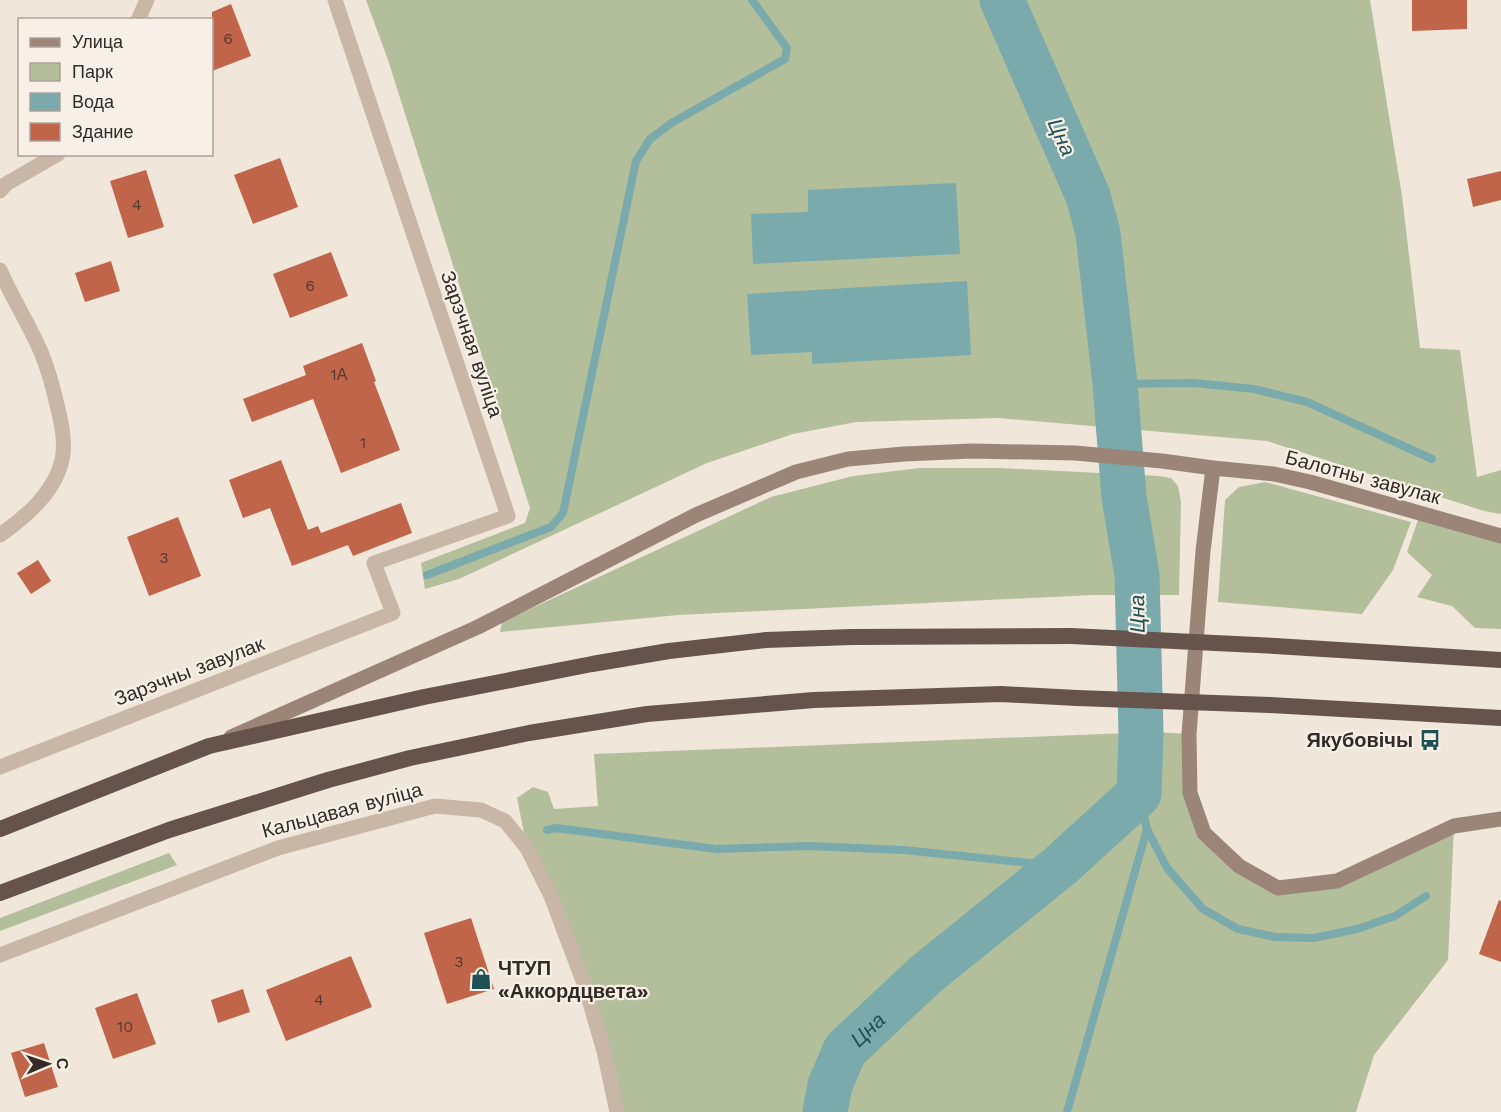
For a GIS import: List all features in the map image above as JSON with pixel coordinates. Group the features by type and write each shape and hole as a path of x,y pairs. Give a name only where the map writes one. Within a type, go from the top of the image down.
{"highway":[{"path":"0,829 209,746 424,697 524,677 669,651 766,640 852,637 1071,636 1501,660"},
{"path":"0,893 170,830 328,780 410,758 529,733 647,714 814,700 1001,694 1270,705 1501,718"}],"main road":[{"name":"Балотны завулак","path":"209,746 478,627 696,514 796,472 848,459 972,451 1075,453 1274,474 1501,536"},
{"path":"1213,468 1203,550 1189,734 1190,793 1204,833 1239,866 1278,888 1337,881 1454,826 1501,819"}],"street":[{"path":"139,18 147,0"},
{"name":"Зарэчная вуліца","path":"335,0 508,516 374,563 393,613"},
{"path":"0,191 6,184 55,156"},
{"path":"0,270 40,351 52,385 63,436 63,454 53,482 37,505 0,535"},
{"name":"Зарэчны завулак","path":"0,767 393,613"},
{"name":"Кальцавая вуліца","path":"0,955 278,848 435,806 481,810 505,821 527,848 551,896 588,997 604,1051 617,1112"}],"green space":[{"path":"366,0 1370,0 1402,196 1420,348 1460,350 1477,477 1501,470 1501,514 1484,511 1267,441 998,418 856,422 793,434 707,463 459,579 425,589 421,563 525,523 530,508 388,60"},
{"path":"920,468 1000,468 1171,478 1178,486 1181,502 1179,595 1093,595 678,615 500,632 502,622 771,497 853,476"},
{"path":"1265,482 1411,522 1393,570 1362,614 1218,602 1225,500 1239,487"},
{"path":"1420,514 1501,533 1501,629 1475,628 1452,606 1417,597 1432,575 1407,552"},
{"path":"1154,732 1189,734 1190,793 1204,833 1278,888 1337,881 1454,826 1448,960 1374,1055 1356,1112 617,1112 604,1051 527,848 517,798 533,787 548,792 554,809 598,806 594,754"},
{"path":"169,853 177,865 0,931 0,918"}],"water":[{"path":"956,183 960,254 753,264 751,214 808,212 808,190"},
{"path":"967,281 971,355 812,364 812,352 751,355 747,294"}],"building":[{"path":"1412,0 1467,0 1467,29 1412,31"},
{"path":"231,4 251,56 213,71 212,12"},
{"path":"280,158 298,207 253,224 234,175"},
{"path":"146,170 164,227 128,238 110,181"},
{"path":"1501,171 1501,200 1473,207 1467,179"},
{"path":"331,252 348,296 290,318 273,274"},
{"path":"111,261 120,291 85,302 75,273"},
{"path":"362,343 400,450 341,473 313,399 252,422 243,399 306,375 303,366"},
{"path":"281,460 308,530 318,526 321,533 401,503 412,533 353,556 348,545 292,566 270,508 243,518 229,480"},
{"path":"178,517 201,576 149,596 127,537"},
{"path":"38,560 51,581 31,594 17,573"},
{"path":"1499,900 1501,901 1501,962 1479,954"},
{"path":"471,918 494,989 447,1004 424,933"},
{"path":"351,956 372,1007 286,1041 266,990"},
{"path":"243,989 250,1012 218,1023 211,1000"},
{"path":"137,993 156,1044 113,1059 95,1008"},
{"path":"44,1043 58,1087 25,1097 11,1053"}],"waterway":[{"path":"427,575 551,527 563,513 636,161 650,139 673,122 785,59 787,48 752,0"},
{"name":"Цна","path":"825,1112 830,1085 845,1050 925,975 1060,866 1139,794 1141,734 1137,575 1124,497 1115,384 1098,233 1088,196 1002,0"},
{"path":"1115,384 1194,383 1254,389 1307,402 1432,459"},
{"path":"1067,1112 1147,829 1139,794"},
{"path":"547,830 556,828 716,849 809,846 903,850 1060,866"},
{"path":"1147,829 1167,868 1203,909 1238,929 1275,937 1314,938 1357,929 1395,916 1426,896"}],"place":[{"name":"Якубовічы","path":"1430,740"},
{"name":"ЧТУП «Аккордцвета»","path":"481,979"}]}
